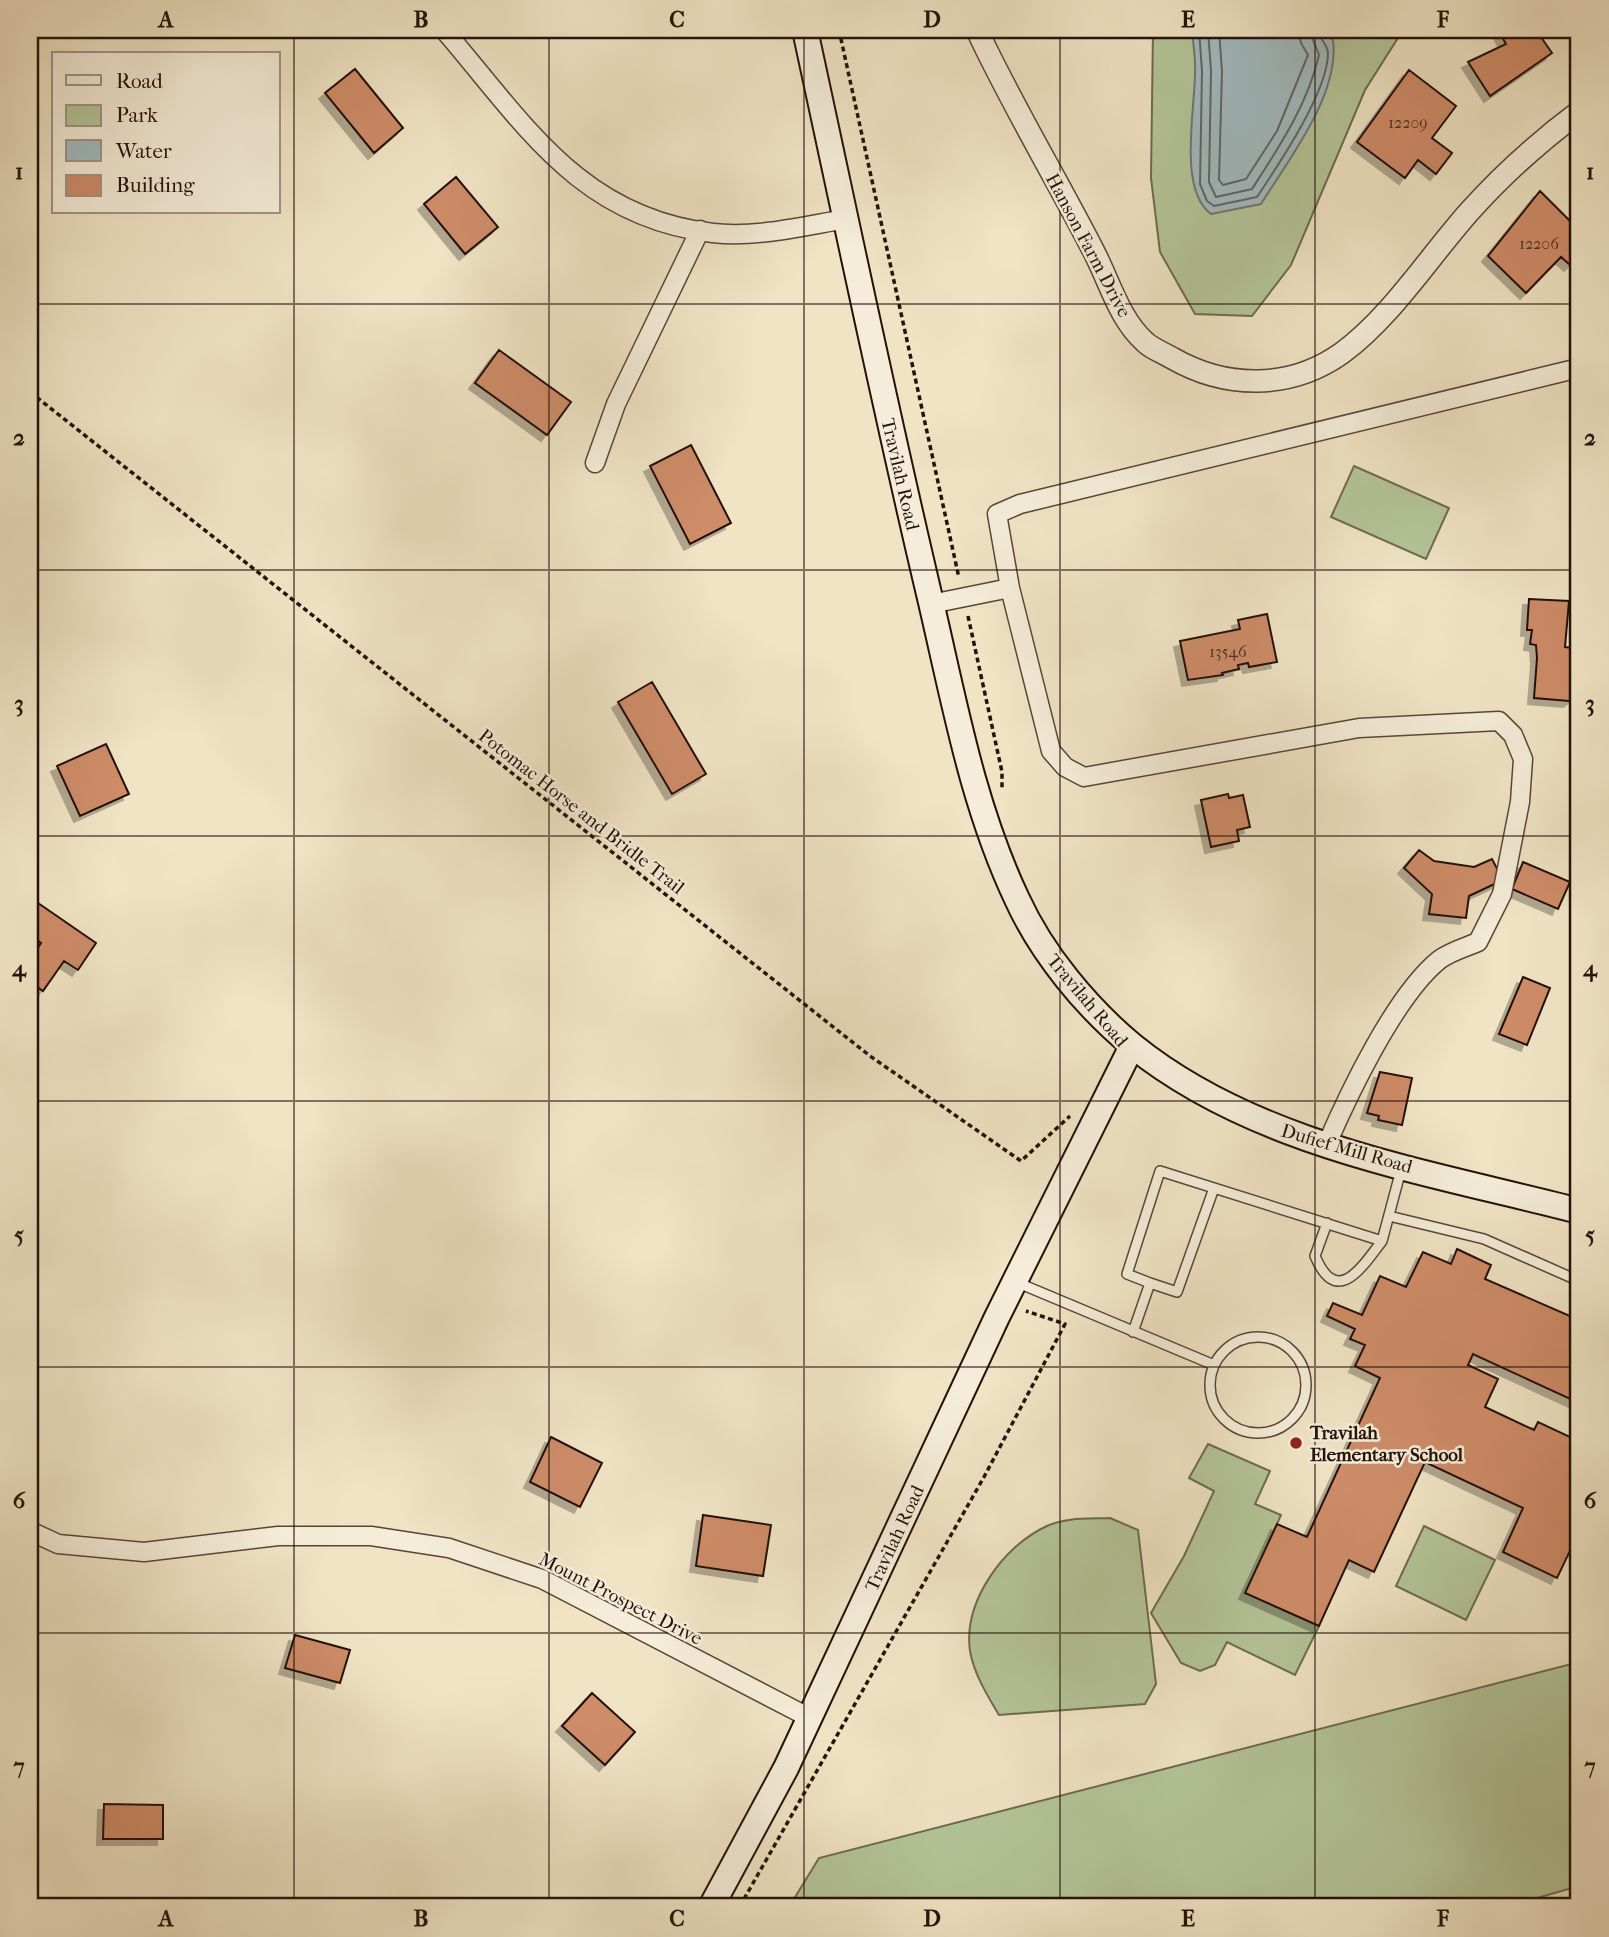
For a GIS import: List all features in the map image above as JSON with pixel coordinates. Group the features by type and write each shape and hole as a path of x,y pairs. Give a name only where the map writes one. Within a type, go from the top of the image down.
{"main road":[{"name":"Travilah Road","path":"711,1907 810,1718 1025,1286 1132,1046 1080,992 1048,953 1018,903 984,822 931,604 805,30"},
{"name":"Dufief Mill Road","path":"1132,1046 1188,1085 1278,1129 1326,1146 1579,1211"}],"street":[{"path":"444,30 560,166 610,202 648,220 714,233 763,232 846,219"},
{"name":"Hanson Farm Drive","path":"977,30 1009,98 1094,251 1121,310 1145,342 1211,376 1240,381 1264,382 1300,374 1341,353 1393,304 1470,211 1505,176 1579,112"},
{"path":"595,463 616,404 699,230"},
{"path":"1326,1146 1381,1039 1423,974 1441,957 1478,942 1502,894 1518,814 1523,759 1513,735 1499,720 1359,728 1084,777 1065,767 1051,751 1010,588 997,514 1020,504 1579,368"},
{"path":"931,604 1010,588"},
{"name":"Mount Prospect Drive","path":"30,1531 58,1544 144,1552 278,1536 370,1536 449,1548 542,1578 810,1718"}],"lane":[{"path":"1327,1223 1315,1256 1322,1273 1336,1280 1349,1280 1359,1273 1382,1241 1403,1165"},
{"path":"1214,1188 1177,1292 1126,1274 1160,1171 1327,1223 1382,1241"},
{"path":"1389,1216 1484,1239 1579,1281"},
{"path":"1133,1332 1150,1283"},
{"path":"1025,1286 1214,1365"},
{"path":"1261,1337 1280,1341 1295,1353 1304,1370 1307,1390 1301,1408 1289,1423 1271,1433 1252,1434 1233,1427 1218,1414 1211,1397 1210,1379 1214,1365 1227,1348 1243,1339 1261,1337"}],"path":[{"path":"839,30 1002,772 1002,794"},
{"name":"Potomac Horse and Bridle Trail","path":"30,392 870,1056 1021,1161 1079,1108"},
{"path":"739,1907 990,1466 1065,1324 1025,1310 1025,1286"}],"green space":[{"path":"1153,30 1403,30 1365,90 1291,265 1252,316 1195,314 1160,252 1151,178"},
{"path":"1354,466 1449,508 1426,559 1331,517"},
{"path":"1208,1444 1270,1471 1255,1504 1281,1515 1246,1593 1319,1626 1295,1675 1227,1642 1215,1665 1200,1671 1181,1663 1151,1613 1184,1556 1214,1491 1189,1478"},
{"path":"1110,1518 1138,1530 1156,1684 1145,1704 999,1715 978,1676 970,1651 969,1632 973,1614 989,1578 1015,1547 1047,1526 1070,1520"},
{"path":"1424,1526 1495,1560 1466,1620 1396,1586"},
{"path":"1579,1662 1579,1886 1506,1907 789,1907 819,1858"}],"water":[{"path":"1192,30 1322,30 1333,40 1329,82 1321,104 1298,147 1261,204 1211,214 1201,203 1191,169 1195,68"}],"building":[{"path":"1505,30 1536,30 1552,53 1490,96 1468,62 1506,44 1500,33"},
{"path":"355,69 403,128 374,153 325,93"},
{"path":"1409,70 1456,106 1432,138 1452,153 1436,174 1418,160 1405,178 1357,142"},
{"path":"456,177 498,227 465,254 424,204"},
{"path":"1540,191 1579,230 1579,256 1570,265 1561,257 1526,293 1488,256"},
{"path":"499,350 571,402 547,435 475,383"},
{"path":"691,445 731,523 690,544 650,466"},
{"path":"1529,599 1569,601 1565,647 1574,648 1572,668 1579,673 1579,694 1569,701 1534,698 1537,658 1536,645 1530,644 1532,630 1527,630"},
{"path":"1267,614 1277,662 1249,667 1248,663 1238,665 1239,669 1222,673 1223,675 1188,680 1180,641 1240,629 1238,620"},
{"path":"652,682 706,774 672,794 618,702"},
{"path":"106,744 129,794 80,816 57,766"},
{"path":"1228,794 1229,798 1243,795 1250,827 1237,830 1239,841 1211,847 1201,800"},
{"path":"1419,850 1434,861 1474,867 1492,859 1503,880 1469,896 1466,918 1429,914 1432,894 1404,868"},
{"path":"1523,862 1570,882 1558,909 1512,889"},
{"path":"38,903 96,943 78,970 64,961 43,991 30,982 30,960 41,943 30,935 30,915"},
{"path":"1523,977 1550,988 1527,1045 1499,1034"},
{"path":"1380,1072 1412,1078 1402,1125 1378,1120 1379,1116 1367,1113"},
{"path":"1457,1249 1491,1265 1485,1279 1579,1320 1579,1403 1473,1354 1468,1365 1498,1379 1485,1407 1534,1430 1538,1422 1572,1438 1579,1422 1579,1532 1557,1578 1503,1552 1523,1508 1425,1462 1374,1572 1349,1560 1319,1626 1245,1593 1277,1524 1307,1537 1380,1378 1355,1366 1365,1345 1350,1339 1355,1329 1327,1316 1333,1303 1362,1315 1380,1276 1406,1287 1423,1252 1451,1264"},
{"path":"551,1437 602,1463 580,1507 530,1482"},
{"path":"703,1515 771,1525 763,1576 696,1566"},
{"path":"295,1635 350,1650 340,1683 285,1668"},
{"path":"592,1693 635,1732 605,1765 562,1726"},
{"path":"104,1804 163,1805 163,1839 103,1839"}],"place":[{"name":"Travilah Elementary School","path":"1296,1443"}]}
